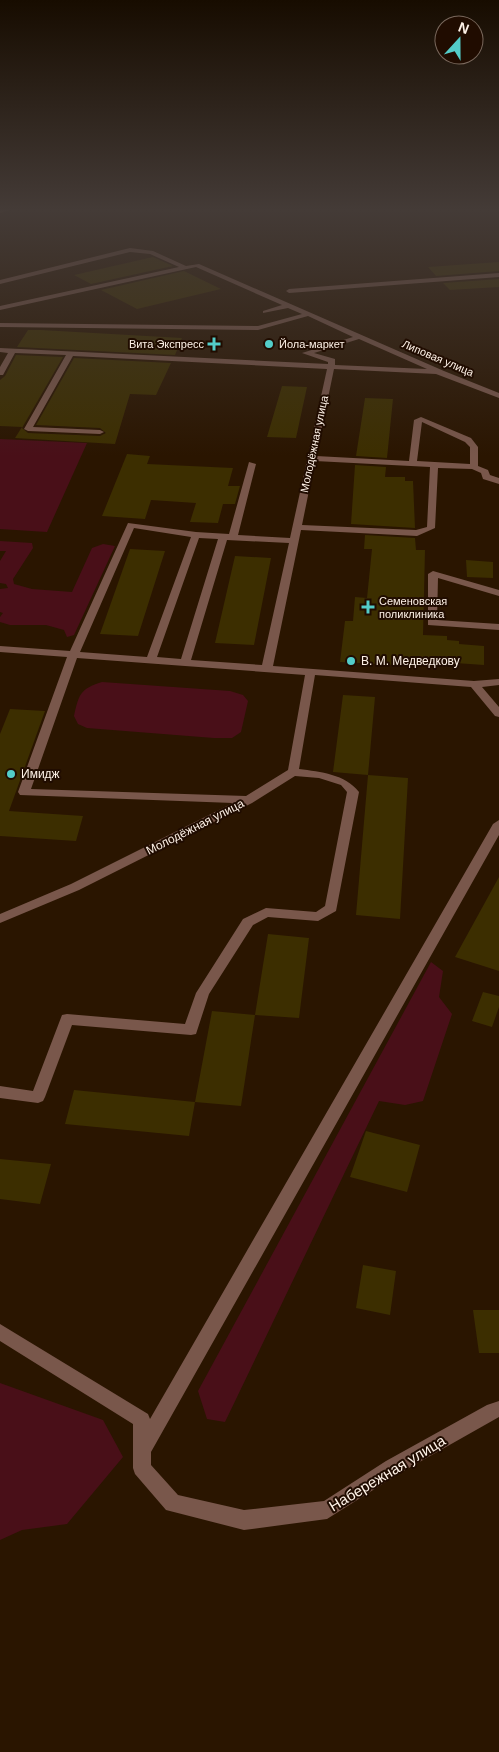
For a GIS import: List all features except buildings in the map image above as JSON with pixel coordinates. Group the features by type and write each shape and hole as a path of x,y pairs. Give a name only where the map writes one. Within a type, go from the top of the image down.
{"street":[{"name":"Липовая улица","path":"0,308 73,292"},
{"name":"Липовая улица","path":"260,292 441,373 499,396"},
{"path":"265,312 289,305"},
{"path":"0,325 258,328 309,314"},
{"path":"298,365 299,359 306,353 359,336"},
{"path":"0,350 441,373"},
{"path":"0,373 13,351"},
{"path":"306,353 330,360 331,366"},
{"path":"70,354 28,429 100,432"},
{"name":"Молодёжная улица","path":"267,668 331,366"},
{"path":"413,464 418,420 421,419 468,440 474,447 474,467"},
{"path":"311,458 474,467 485,472 486,477 499,481"},
{"path":"185,662 252,464"},
{"path":"297,527 418,533 431,528 434,465"},
{"path":"248,800 24,792 74,653 131,525 196,535 294,541"},
{"path":"152,659 196,535"},
{"path":"499,593 433,574 432,623 499,627"},
{"path":"0,649 474,684 499,682"},
{"path":"0,1092 38,1097 67,1019 191,1030 197,1007 204,993 248,922 266,912 318,917 331,908 353,792 345,782 320,775 293,772 311,671"},
{"path":"474,684 499,714"},
{"name":"Молодёжная улица","path":"0,919 75,887 248,800 293,772"},
{"path":"142,1451 499,824"},
{"name":"Набережная улица","path":"0,1332 142,1420 142,1468 173,1504 244,1520 327,1510 393,1466 493,1411 499,1410"}],"shaded area":[{"path":"0,439 87,443 47,532 0,529"},
{"path":"0,541 32,543 33,548 13,579 14,584 32,589 72,592 92,548 103,544 115,546 74,635 67,637 64,630 46,625 10,625 0,622 0,617 3,613 0,612 0,589 8,588 6,584 0,583 0,561 6,551 0,551"},
{"path":"102,682 230,691 243,695 248,701 241,732 232,738 214,738 87,728 78,724 74,716 79,697 89,687"},
{"path":"431,962 443,971 439,997 452,1014 423,1101 405,1105 379,1101 225,1422 207,1419 198,1391"},
{"path":"0,1383 103,1420 123,1457 67,1524 22,1530 0,1540"}],"place":[{"name":"Вита Экспресс","path":"214,344"},
{"name":"Йола-маркет","path":"269,344"},
{"name":"Семеновская поликлиника","path":"368,607"},
{"name":"В. М. Медведкову","path":"351,661"},
{"name":"Имидж","path":"11,774"}]}
